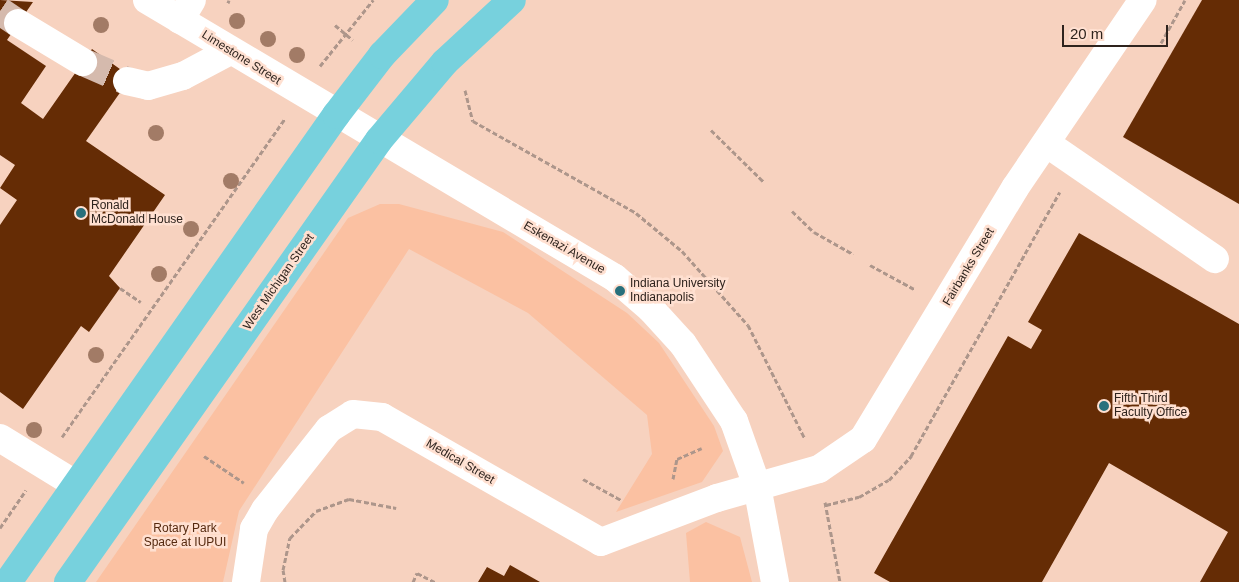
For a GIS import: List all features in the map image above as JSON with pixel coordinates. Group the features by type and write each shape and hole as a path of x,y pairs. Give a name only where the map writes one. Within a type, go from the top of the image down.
{"main road":[{"path":"8,582 75,484 336,116 382,55 435,0"},
{"name":"West Michigan Street","path":"68,582 380,140 445,62 512,0"}],"street":[{"name":"Limestone Street","path":"147,0 186,10 230,51 336,116"},
{"name":"Fairbanks Street","path":"757,486 819,469 863,440 1046,143 1143,0"},
{"path":"18,23 83,62"},
{"path":"127,82 148,86 183,76 230,51"},
{"name":"Eskenazi Avenue","path":"336,116 615,278 651,309 710,381 734,421 757,486 775,582"},
{"path":"1046,143 1215,259"},
{"name":"Medical Street","path":"246,582 254,529 271,502 335,422 362,412 382,417 601,542 757,486"},
{"path":"0,438 75,484"}],"path":[{"path":"313,75 373,0"},
{"path":"1161,43 1185,0"},
{"path":"335,25 345,34"},
{"path":"60,440 285,119"},
{"path":"711,130 764,182"},
{"path":"826,505 859,497 889,480 911,456 1065,183"},
{"path":"792,211 814,232 853,254"},
{"path":"870,265 945,306"},
{"path":"120,288 141,302"},
{"path":"664,486 672,482 677,459 702,448"},
{"path":"204,456 271,502"},
{"path":"583,479 623,501 631,498"},
{"path":"0,528 30,485"},
{"path":"286,582 282,570 290,538 316,511 349,499 396,508"},
{"path":"413,582 418,573 435,582"}],"shaded area":[{"name":"Indiana University Indianapolis","path":"0,0 1239,0 1239,582 0,582"}],"green space":[{"name":"Rotary Park Space at IUPUI","path":"380,204 399,204 503,232 627,313 659,343 714,426 723,451 702,482 616,512 652,454 647,415 528,313 409,249 239,511 223,582 96,582 348,218"},
{"path":"706,522 740,537 752,582 690,582 686,533"}],"building":[{"name":"Ronald McDonald House","path":"0,0 33,2 7,40 46,66 21,103 43,119 92,49 131,77 86,141 165,195 109,276 120,288 89,332 81,326 23,409 0,392 0,225 17,200 0,188 15,165 0,155"},
{"path":"1202,0 1239,0 1239,204 1123,137"},
{"name":"Fifth Third Faculty Office","path":"1079,233 1239,324 1239,582 1200,582 1228,532 1109,463 1042,582 890,582 874,573 1008,336 1031,349 1042,330 1028,322"},
{"path":"510,565 540,582 478,582 487,567 504,576"}],"tunnel":[{"path":"0,11 18,23"},
{"path":"83,62 127,81"}],"place":[{"name":"Ronald McDonald House","path":"81,213"},
{"name":"Indiana University Indianapolis","path":"620,291"},
{"name":"Fifth Third Faculty Office","path":"1104,406"}]}
